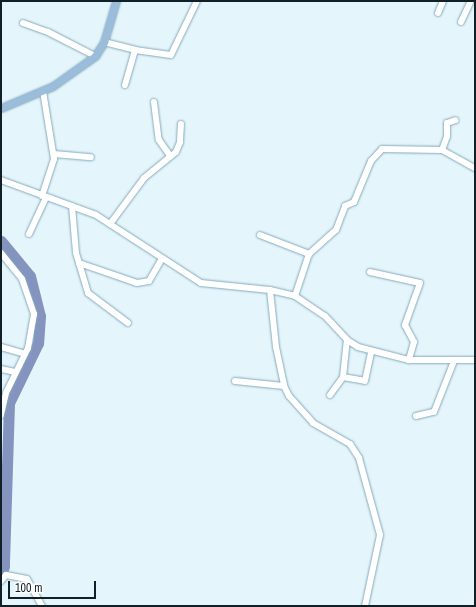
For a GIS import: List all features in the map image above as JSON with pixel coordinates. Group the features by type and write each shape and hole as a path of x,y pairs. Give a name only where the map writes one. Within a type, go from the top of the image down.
{"main road":[{"path":"1,108 43,91 73,74 94,56 104,42 116,1"}],"street":[{"path":"104,42 135,50 171,55 197,1"},
{"path":"438,13 443,1"},
{"path":"461,22 471,1"},
{"path":"23,23 48,32 94,56"},
{"path":"125,85 135,50"},
{"path":"29,234 44,197 53,169 54,154 43,91"},
{"path":"154,102 159,140 170,156"},
{"path":"442,150 447,136 445,133 447,123 456,120"},
{"path":"110,224 144,178 179,147 181,124"},
{"path":"295,296 309,254 336,230 345,206 354,202 371,161 378,152 392,149 442,150 475,168"},
{"path":"54,154 91,157"},
{"path":"1,180 72,206 110,224 161,260 206,285 270,290 295,296 325,316 347,340 371,352 409,360 475,360"},
{"path":"72,206 79,263 92,298 128,323"},
{"path":"260,235 309,254"},
{"path":"1,253 22,279 32,301 33,325 25,354 4,392 1,415"},
{"path":"79,263 137,283 149,281 161,260"},
{"path":"370,272 420,283 406,325 414,342 409,360"},
{"path":"270,290 284,386 313,423 350,444 359,458 380,535 366,606"},
{"path":"330,395 343,378 347,340"},
{"path":"1,347 25,354"},
{"path":"343,378 365,381 371,352"},
{"path":"416,416 434,412 454,361"},
{"path":"1,369 15,372"},
{"path":"234,381 284,386"},
{"path":"1,581 6,575 26,579 42,606"}],"waterway":[{"path":"1,241 30,276 40,316 38,343 9,403 4,566 1,575"}]}
